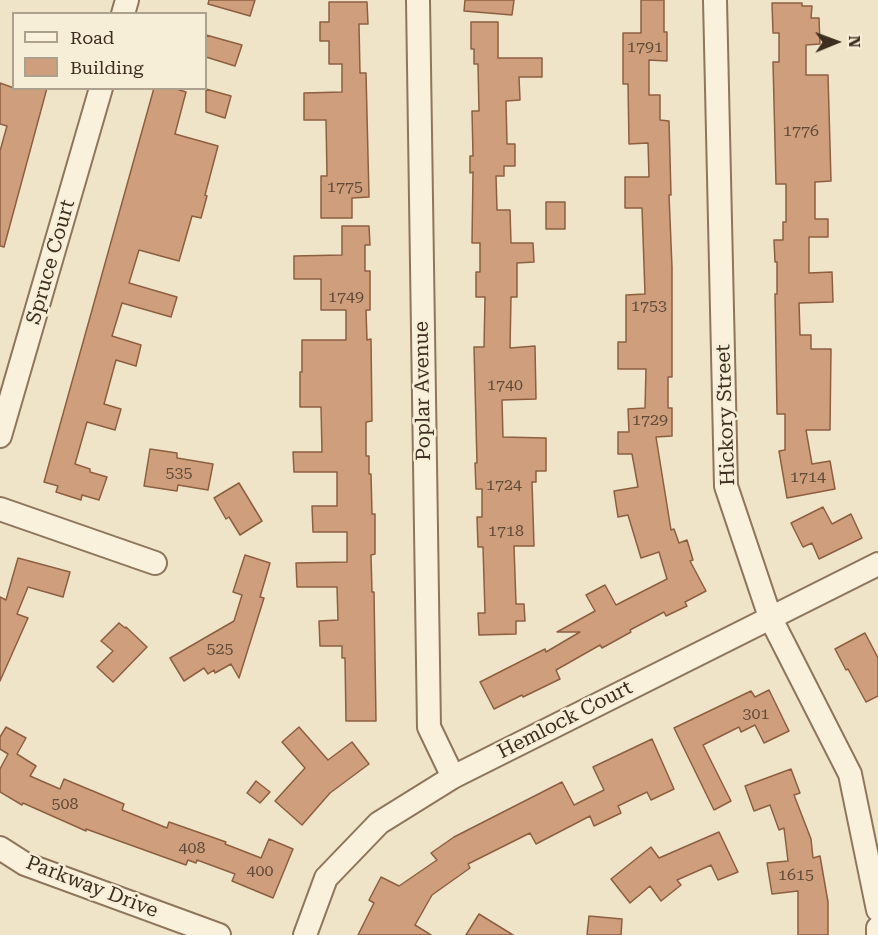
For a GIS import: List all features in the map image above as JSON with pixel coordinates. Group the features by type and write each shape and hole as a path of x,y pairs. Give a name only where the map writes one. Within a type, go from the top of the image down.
{"street":[{"name":"Poplar Avenue","path":"418,0 429,727 453,777"},
{"name":"Hickory Street","path":"715,0 726,486 770,617 850,774 878,910"},
{"name":"Spruce Court","path":"0,436 100,90"},
{"path":"0,509 155,563"},
{"name":"Hemlock Court","path":"305,935 326,878 379,823 453,777 878,564"},
{"name":"Parkway Drive","path":"0,848 25,864 219,935"},
{"path":"878,928 878,935"}],"building":[{"path":"209,0 255,0 250,16 208,4"},
{"path":"465,0 514,0 512,15 464,11"},
{"path":"641,0 664,0 664,32 667,32 667,61 649,60 649,95 660,95 660,120 669,121 671,195 669,195 672,267 672,377 668,377 668,408 672,408 672,436 656,437 671,530 674,529 679,543 687,540 693,560 690,561 706,591 685,602 687,606 666,616 664,612 602,648 600,645 556,670 560,679 494,709 480,682 545,649 546,652 580,632 557,632 595,611 586,595 605,585 616,605 667,579 659,552 641,558 628,515 618,517 614,491 638,487 632,454 618,454 618,432 629,432 628,409 645,408 646,369 618,369 618,342 626,342 626,295 645,294 642,208 625,208 625,177 649,177 648,143 629,144 628,84 623,84 623,33 641,33"},
{"path":"329,2 367,2 368,24 359,24 360,73 366,73 369,197 352,198 352,218 321,218 321,176 327,176 326,120 304,120 304,93 342,92 342,64 329,64 329,41 320,41 320,22 329,22"},
{"path":"772,3 802,3 802,6 812,6 811,18 819,18 820,44 806,45 806,75 828,75 831,181 815,182 815,219 828,219 828,237 809,237 809,273 832,272 833,302 799,303 800,335 811,335 811,349 831,349 830,430 806,430 812,464 830,461 835,489 787,498 779,451 785,450 785,414 777,414 775,294 777,294 777,262 775,262 774,240 783,240 783,222 786,222 786,184 776,184 773,62 779,62 779,33 773,33"},
{"path":"471,22 498,22 498,58 542,58 542,77 519,77 520,100 506,101 507,144 515,144 515,166 504,166 504,176 496,176 497,210 510,210 511,243 533,243 534,262 517,263 517,297 511,297 510,348 535,346 536,399 502,400 503,437 546,438 546,471 536,471 536,482 532,482 534,546 514,546 516,604 524,604 525,621 516,621 516,634 479,635 478,613 485,613 483,547 478,547 477,517 482,517 482,489 476,489 474,347 484,347 485,297 476,297 476,272 480,272 480,243 472,243 473,172 470,173 470,156 473,156 472,111 479,111 478,64 474,64 474,49 471,49"},
{"path":"207,35 242,45 235,66 207,57"},
{"path":"0,83 12,87 12,90 46,90 4,247 0,246 0,151 7,126 0,124"},
{"path":"207,89 231,96 225,118 206,112"},
{"path":"153,90 186,92 175,134 218,146 201,218 192,216 179,261 139,250 129,283 177,297 171,317 122,303 112,336 141,345 136,366 116,360 104,404 121,409 115,430 87,422 75,464 107,477 99,500 82,495 81,500 56,492 58,486 44,482"},
{"path":"546,202 565,202 565,229 546,229"},
{"path":"342,226 369,226 370,245 365,245 365,271 370,271 370,310 366,310 367,340 371,339 372,421 366,422 366,456 369,456 369,474 371,474 372,514 375,514 375,554 371,555 372,592 374,592 376,721 346,721 345,658 342,658 342,646 320,646 319,621 338,620 337,587 297,587 296,563 347,562 347,532 313,532 312,506 337,506 337,472 294,472 293,452 322,452 321,407 300,407 302,340 346,340 346,310 321,310 321,279 294,279 294,256 342,255"},
{"path":"150,449 177,453 177,458 213,464 208,490 178,485 177,491 144,486"},
{"path":"239,483 262,521 240,535 229,517 226,519 214,498"},
{"path":"823,507 832,524 851,514 862,538 819,559 812,543 803,547 791,523"},
{"path":"245,555 270,563 260,597 264,598 239,678 231,664 215,673 214,670 208,674 204,668 184,681 170,658 234,621 242,595 233,592"},
{"path":"18,558 70,572 63,597 28,587 17,614 28,618 0,681 0,597 6,600"},
{"path":"119,623 147,647 113,682 97,667 113,651 101,641"},
{"path":"865,633 878,658 878,696 866,702 835,649"},
{"path":"769,690 789,731 764,743 755,725 741,732 739,727 703,745 731,801 714,810 674,728 751,691 755,697"},
{"path":"6,727 26,738 17,754 36,766 30,776 60,789 64,779 124,804 122,810 167,828 169,822 226,842 225,844 261,858 269,839 293,849 273,898 232,881 235,874 197,860 196,863 188,860 186,865 86,829 86,831 23,803 22,805 0,792 0,769 8,754 0,749 0,737"},
{"path":"299,727 328,760 352,742 369,764 330,793 302,825 275,801 305,768 282,742"},
{"path":"652,739 674,789 651,800 647,792 618,806 621,813 594,826 590,816 536,844 530,833 468,864 470,868 432,895 415,925 431,935 358,935 374,903 369,900 381,877 399,886 437,860 431,853 454,837 562,782 574,805 604,790 593,767"},
{"path":"791,769 800,793 794,795 811,839 813,858 820,856 828,902 828,935 798,935 798,891 772,894 767,863 788,861 784,828 779,830 770,805 754,811 745,786"},
{"path":"256,781 270,792 260,803 247,793"},
{"path":"719,832 738,872 718,880 711,865 677,880 681,885 661,901 650,886 630,903 611,879 651,847 659,858"},
{"path":"479,914 513,935 466,935"},
{"path":"589,916 622,919 621,935 587,935"}]}
